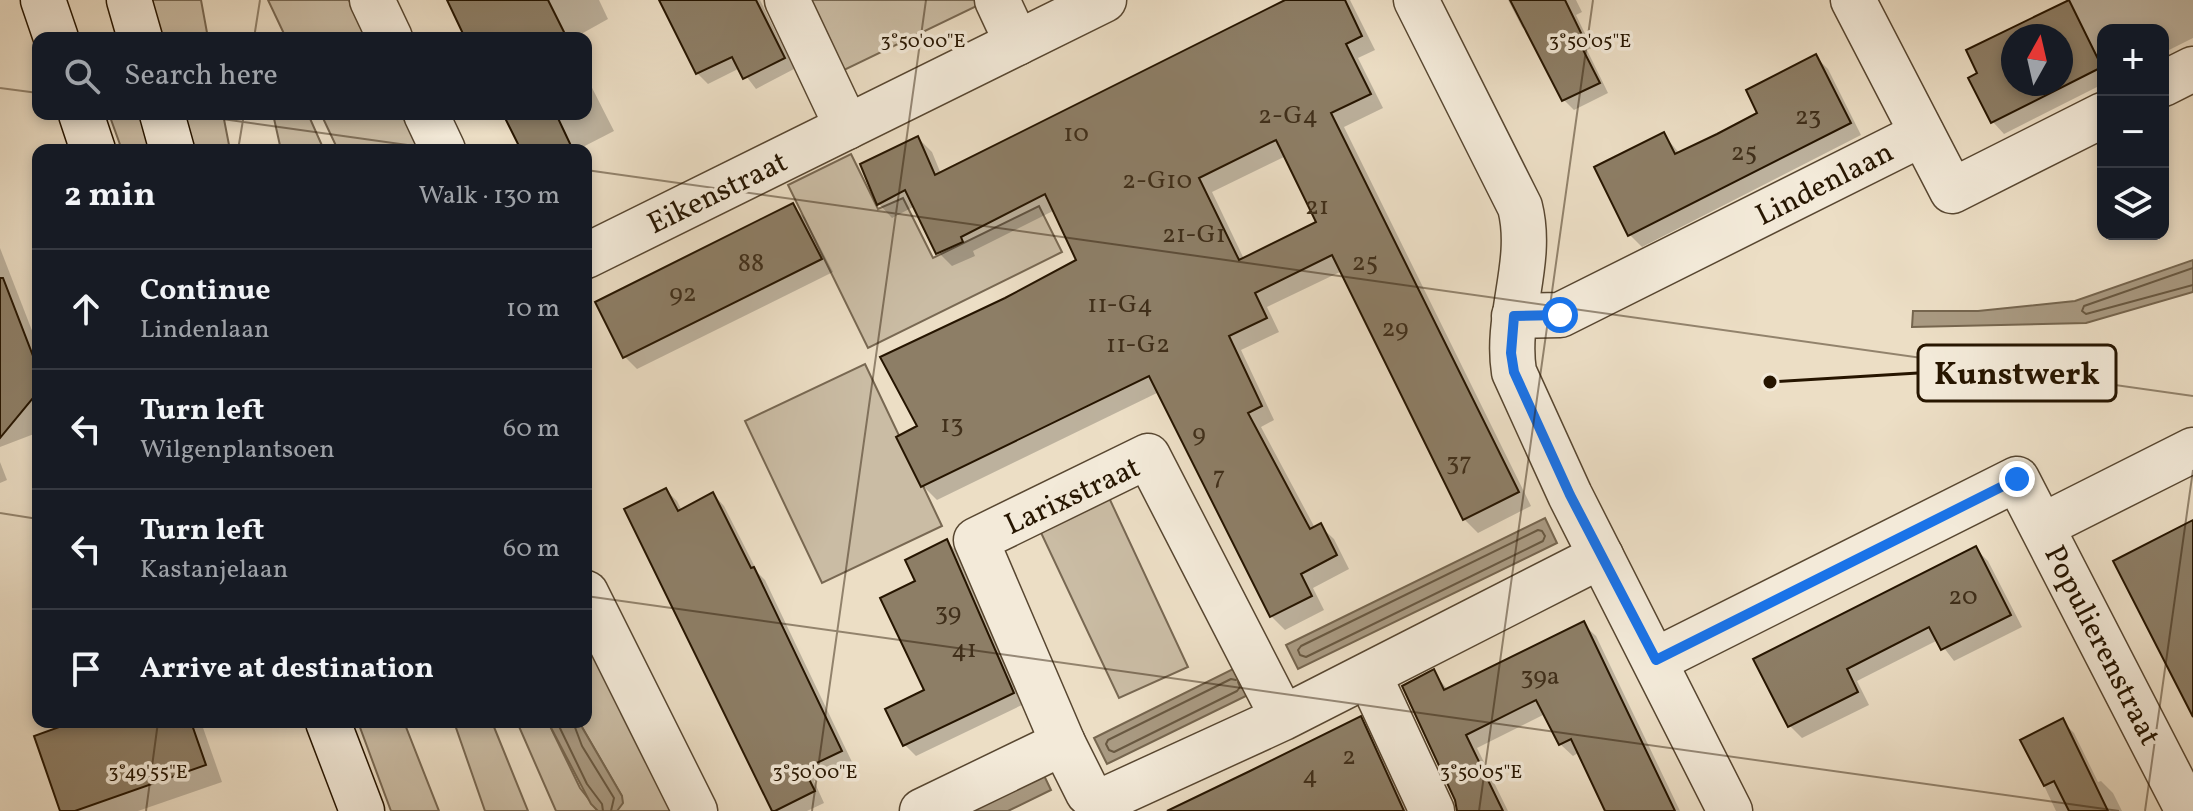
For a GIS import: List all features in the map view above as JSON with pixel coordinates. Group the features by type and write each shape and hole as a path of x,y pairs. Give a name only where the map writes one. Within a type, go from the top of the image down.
{"street":[{"path":"43,0 54,32"},
{"path":"129,0 138,32"},
{"path":"372,0 387,32"},
{"path":"787,0 847,127"},
{"path":"997,0 1017,43"},
{"name":"Eikenstraat","path":"592,253 1104,0"},
{"path":"1416,0 1520,207 1526,243 1514,316 1511,353 1514,372 1601,556 1730,811"},
{"path":"1853,0 1922,134"},
{"path":"2169,81 2193,69"},
{"name":"Lindenlaan","path":"1514,316 1560,315 1922,134 1952,191 2097,118"},
{"path":"83,120 91,144"},
{"path":"164,120 170,144"},
{"path":"429,120 440,144"},
{"path":"2042,526 2193,450"},
{"name":"Larixstraat","path":"1283,718 1148,456 976,540 1063,743 1088,793 1104,800 1283,718 1601,556"},
{"name":"Populierenstraat","path":"1656,660 2017,479 2188,811"},
{"path":"592,605 695,811"},
{"path":"1369,675 1432,811"},
{"path":"330,728 362,811"},
{"path":"922,811 1063,743"}],"shaded area":[{"path":"141,0 201,0 207,32 149,32"},
{"path":"268,0 349,0 365,32 283,32"},
{"path":"805,0 983,0 985,2 840,72"},
{"path":"111,120 145,120 151,144 120,144"},
{"path":"174,120 224,120 229,144 180,144"},
{"path":"274,120 311,120 321,144 280,144"},
{"path":"324,120 409,120 421,144 335,144"},
{"path":"851,154 878,209 903,198 933,258 1039,206 1062,252 868,348 788,185"},
{"path":"865,364 942,526 822,583 745,421"},
{"path":"1104,487 1188,667 1119,698 1035,520"},
{"path":"592,645 672,811 617,811 622,796 582,728 592,728"},
{"path":"360,728 406,728 439,811 391,811"},
{"path":"456,728 494,728 528,811 485,811"},
{"path":"520,728 551,728 580,788 598,811 556,811"}],"water":[{"path":"2193,260 2193,292 2086,323 1912,327 1913,311 1978,311 2075,301"},
{"path":"1545,518 1557,543 1298,669 1286,645"},
{"path":"1239,666 1252,693 1107,764 1094,738"},
{"path":"551,728 582,728 622,796 623,803 617,811 598,811 591,804"},
{"path":"1039,765 1051,790 1008,811 944,811"}],"building":[{"path":"447,0 548,0 564,32 462,32"},
{"path":"659,0 756,0 785,58 743,79 732,57 696,74"},
{"path":"1285,0 1345,0 1362,36 1346,44 1371,94 1331,113 1519,492 1463,520 1332,255 1255,293 1267,318 1229,336 1262,406 1248,413 1310,529 1321,523 1337,555 1301,574 1312,596 1270,617 1149,376 921,487 896,437 917,426 880,357 1005,298 1076,260 1045,194 961,237 963,242 936,254 905,190 877,205 860,164 918,136 935,175","holes":["1276,140 1316,222 1239,260 1199,178"]},
{"path":"1510,0 1565,0 1583,37 1578,40 1600,83 1562,101"},
{"path":"2069,0 2097,57 2097,70 2073,82 2073,24 2020,24"},
{"path":"2001,33 2001,96 2045,96 1991,123 1968,78 1977,73 1966,50"},
{"path":"1816,54 1851,123 1628,236 1594,167 1664,132 1675,154 1717,134 1757,113 1746,90"},
{"path":"506,120 559,120 570,144 518,144"},
{"path":"793,203 822,259 623,358 595,302"},
{"path":"0,278 3,278 32,353 32,399 0,438"},
{"path":"666,488 678,511 713,492 751,568 754,567 842,751 804,769 815,791 775,811 772,811 624,509"},
{"path":"2193,520 2193,717 2113,561"},
{"path":"947,539 1014,693 903,746 885,709 924,690 880,598 915,581 905,560"},
{"path":"1976,546 2011,615 1941,650 1929,627 1847,669 1858,692 1788,727 1753,659"},
{"path":"1584,621 1675,811 1605,811 1571,739 1559,745 1536,700 1466,735 1503,811 1457,811 1455,800 1402,686 1434,669 1444,690"},
{"path":"1361,716 1404,811 1167,811 1250,771"},
{"path":"2063,718 2108,811 2069,811 2054,781 2044,786 2020,740"},
{"path":"56,728 193,728 206,765 75,811 60,811 34,736"}],"place":[{"name":"Kunstwerk","path":"1770,382"}],"route":[{"path":"1560,315 1514,316 1511,353 1514,372 1570,495 1656,660 2017,479"}]}
